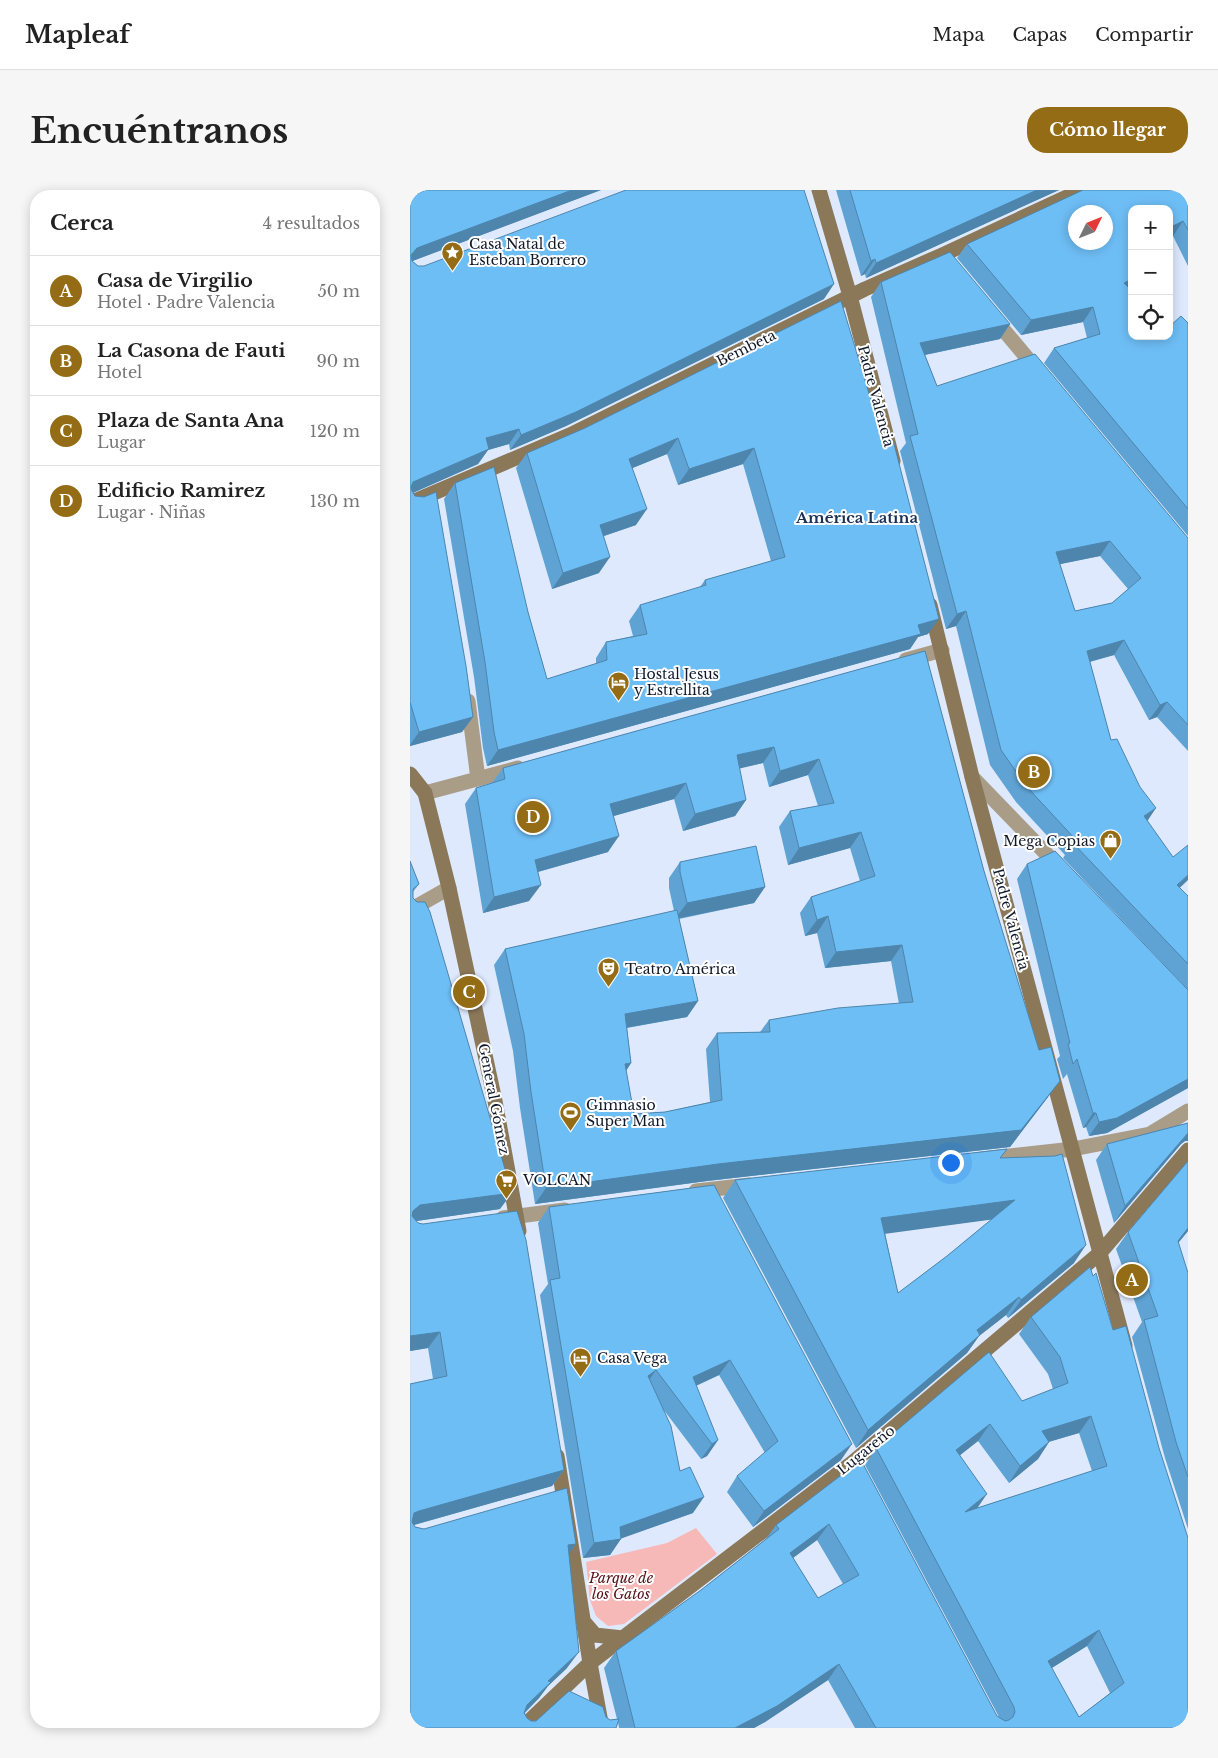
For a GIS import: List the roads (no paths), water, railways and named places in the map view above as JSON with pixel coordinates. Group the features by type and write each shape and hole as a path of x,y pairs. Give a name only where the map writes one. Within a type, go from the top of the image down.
{"main road":[{"name":"Padre Valencia","path":"820,190 850,296 897,478"},
{"name":"Bembeta","path":"410,503 570,435 850,296 945,259 1082,190"},
{"name":"Padre Valencia","path":"927,592 972,777 1128,1357"},
{"name":"General Gómez","path":"410,774 425,793 449,888 493,1092 522,1245"},
{"name":"Lugareño","path":"522,1728 590,1663 850,1458 1100,1253 1188,1150"},
{"path":"555,1446 602,1728"},
{"path":"583,1621 595,1635 622,1638"}],"street":[{"path":"986,308 1049,384"},
{"path":"433,494 437,512"},
{"path":"894,663 942,650"},
{"path":"466,688 478,779"},
{"path":"425,793 533,763"},
{"path":"972,777 1074,882"},
{"path":"410,910 449,888"},
{"path":"964,1161 1073,1149 1150,1134 1188,1111"},
{"path":"680,1194 768,1183"},
{"path":"708,1190 718,1207"},
{"path":"488,1220 584,1207"},
{"path":"850,1458 861,1480"},
{"path":"544,1499 563,1493"}],"place":[{"name":"Casa Natal de Esteban Borrero","path":"453,271"},
{"name":"Hostal Jesus y Estrellita","path":"618,701"},
{"name":"La Casona de Fauti","path":"1034,772"},
{"name":"Edificio Ramirez","path":"533,817"},
{"name":"Mega Copias","path":"1111,860"},
{"name":"Teatro América","path":"609,988"},
{"name":"Plaza de Santa Ana","path":"469,992"},
{"name":"Gimnasio Super Man","path":"570,1132"},
{"name":"VOLCAN","path":"507,1199"},
{"name":"Casa de Virgilio","path":"1132,1280"},
{"name":"Casa Vega","path":"581,1377"}],"district":[{"name":"América Latina","path":"857,518"}],"park label":[{"name":"Parque de los Gatos","path":"621,1586"}]}
